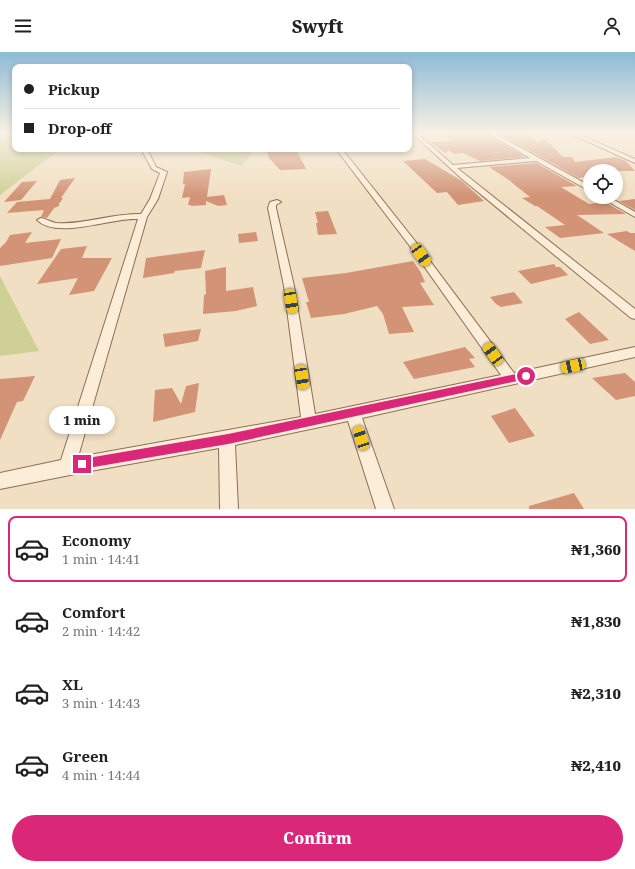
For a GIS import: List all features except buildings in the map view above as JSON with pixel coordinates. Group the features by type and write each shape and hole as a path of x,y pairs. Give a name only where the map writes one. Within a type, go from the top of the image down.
{"street":[{"path":"67,466 143,217 154,199 164,172 154,168 147,154"},
{"path":"342,154 412,242 511,379"},
{"path":"438,154 463,177 635,315"},
{"path":"529,154 583,185"},
{"path":"620,154 635,161"},
{"path":"452,167 538,159"},
{"path":"277,202 273,204 272,208 288,286 309,422"},
{"path":"616,204 635,215"},
{"path":"41,220 55,225 132,216 143,217"},
{"path":"0,481 67,466 228,439 635,352"},
{"path":"353,413 385,509"},
{"path":"228,439 229,509"}],"green space":[{"path":"0,154 53,154 0,195"},
{"path":"207,154 251,154 241,166"},
{"path":"0,276 39,351 0,356"}],"route":[{"path":"82,464 228,439 526,376"}]}
